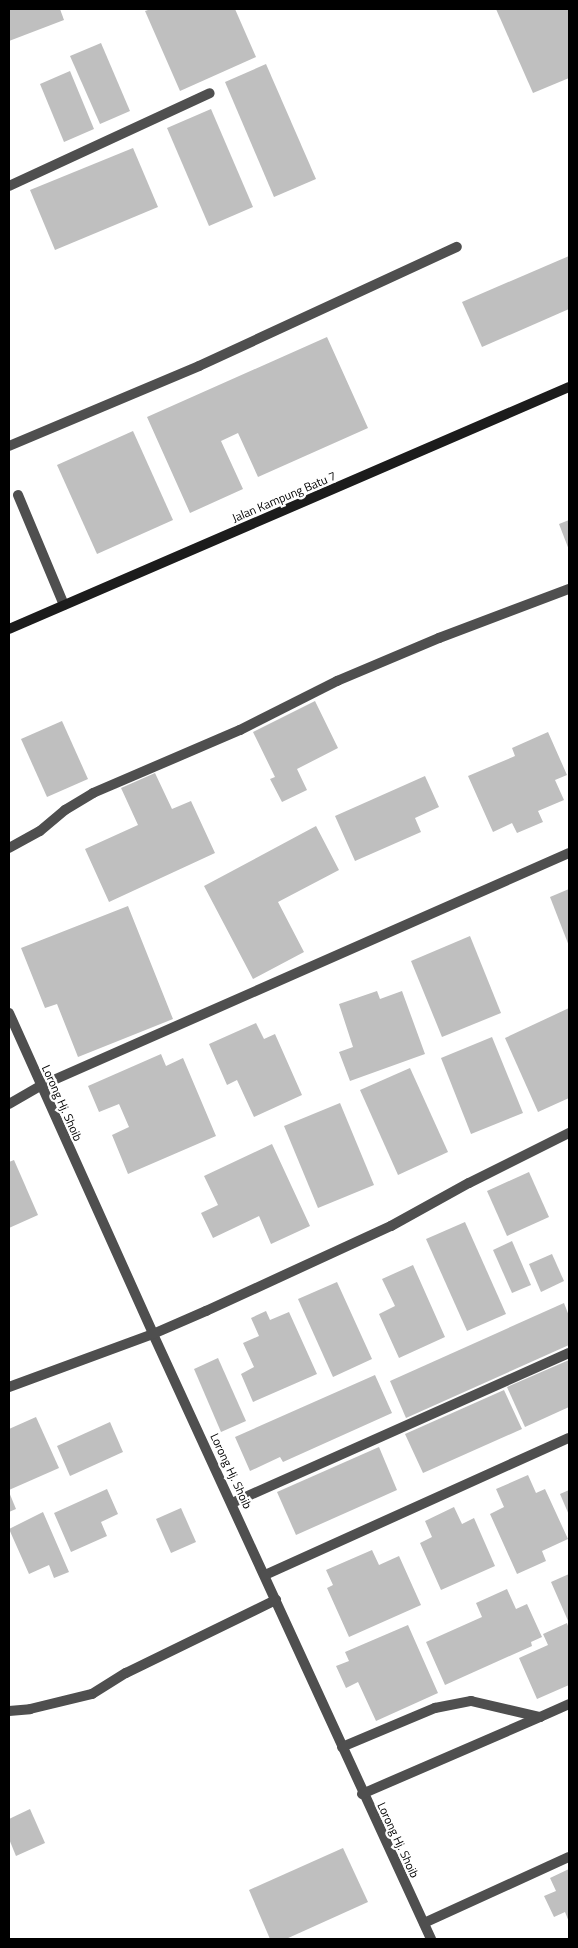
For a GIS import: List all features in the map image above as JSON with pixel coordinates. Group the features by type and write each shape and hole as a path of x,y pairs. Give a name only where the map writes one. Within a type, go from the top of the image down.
{"street":[{"path":"9,186 210,93"},
{"path":"9,446 199,366 457,247"},
{"name":"Jalan Kampung Batu 7","path":"9,630 569,387"},
{"path":"18,494 64,605"},
{"path":"9,848 40,831 65,810 94,793 240,730 337,681 439,638 569,589"},
{"path":"9,1104 40,1086 569,853"},
{"name":"Lorong Hj. Shoib","path":"9,1013 40,1086 265,1575 362,1794 431,1939"},
{"path":"9,1387 153,1334 391,1226 469,1183 569,1133"},
{"path":"232,1503 569,1354"},
{"path":"265,1575 569,1438"},
{"path":"9,1711 30,1709 92,1694 126,1673 276,1600"},
{"path":"342,1747 435,1708 471,1701 540,1717"},
{"path":"362,1794 569,1704"},
{"path":"424,1923 569,1857"}],"building":[{"path":"9,9 60,9 64,20 9,41"},
{"path":"151,9 235,9 256,57 180,91 145,11"},
{"path":"496,9 569,9 569,78 533,93"},
{"path":"101,43 130,111 100,124 70,56"},
{"path":"266,64 316,179 274,197 225,82"},
{"path":"70,71 94,129 64,142 40,84"},
{"path":"211,109 253,207 209,226 167,128"},
{"path":"133,148 158,207 55,250 30,190"},
{"path":"569,256 569,309 482,347 462,302"},
{"path":"327,337 368,428 258,477 238,433 221,441 243,489 190,513 147,417"},
{"path":"133,431 173,520 97,554 57,465"},
{"path":"569,520 569,550 559,524"},
{"path":"315,701 338,748 297,769 307,790 282,802 270,779 275,777 253,732"},
{"path":"62,721 88,779 47,797 21,739"},
{"path":"548,732 567,775 555,780 564,800 538,811 543,822 517,833 512,823 493,832 468,776 515,756 512,748"},
{"path":"155,773 172,809 191,801 215,853 109,902 85,849 138,825 121,788"},
{"path":"425,776 439,807 415,818 421,832 355,861 335,816"},
{"path":"316,826 339,870 278,902 304,952 253,979 204,886"},
{"path":"569,889 569,946 550,897"},
{"path":"128,906 173,1019 78,1057 57,1004 45,1008 21,948"},
{"path":"470,936 501,1013 442,1037 411,961"},
{"path":"377,991 380,999 402,991 425,1054 350,1081 339,1052 353,1047 339,1004"},
{"path":"569,1008 569,1098 538,1112 505,1038"},
{"path":"256,1023 264,1039 275,1034 302,1095 254,1117 237,1080 227,1085 209,1044"},
{"path":"492,1037 523,1113 471,1134 441,1058"},
{"path":"161,1054 166,1066 183,1058 216,1136 128,1174 112,1135 129,1127 119,1104 99,1112 88,1086"},
{"path":"410,1068 448,1152 398,1175 360,1090"},
{"path":"340,1103 374,1185 318,1208 284,1126"},
{"path":"272,1144 310,1226 271,1244 259,1216 213,1238 201,1213 218,1205 204,1176"},
{"path":"14,1160 38,1215 9,1228 9,1162"},
{"path":"529,1172 549,1217 507,1236 487,1191"},
{"path":"465,1222 506,1314 467,1331 426,1239"},
{"path":"512,1241 531,1285 512,1293 493,1250"},
{"path":"552,1254 564,1281 541,1292 529,1264"},
{"path":"413,1265 445,1337 399,1358 379,1314 395,1306 382,1279"},
{"path":"337,1282 372,1359 333,1377 298,1299"},
{"path":"564,1303 569,1316 569,1345 406,1418 390,1381"},
{"path":"266,1311 270,1320 289,1312 317,1374 253,1402 241,1374 254,1367 243,1343 259,1336 251,1318"},
{"path":"218,1358 246,1421 221,1432 194,1369"},
{"path":"569,1360 569,1407 525,1427 507,1387"},
{"path":"375,1375 392,1413 283,1462 280,1457 250,1471 235,1437"},
{"path":"504,1390 522,1429 423,1473 405,1434"},
{"path":"36,1417 59,1468 9,1490 9,1429"},
{"path":"110,1422 123,1452 70,1476 57,1446"},
{"path":"379,1447 397,1490 296,1535 277,1492"},
{"path":"528,1475 536,1493 545,1489 568,1539 542,1551 546,1561 517,1574 490,1514 504,1507 496,1489"},
{"path":"107,1489 118,1514 101,1522 107,1536 71,1552 54,1513"},
{"path":"569,1490 569,1515 560,1494"},
{"path":"9,1492 16,1509 9,1512"},
{"path":"454,1507 462,1524 474,1518 495,1566 441,1590 420,1543 432,1537 425,1521"},
{"path":"181,1508 196,1542 171,1553 156,1519"},
{"path":"43,1512 69,1572 54,1578 49,1565 29,1574 9,1529"},
{"path":"372,1550 379,1565 399,1556 421,1605 349,1637 327,1588 333,1585 326,1570"},
{"path":"569,1574 569,1623 551,1582"},
{"path":"507,1589 516,1609 527,1604 542,1637 531,1642 532,1646 445,1685 426,1642 482,1617 476,1603"},
{"path":"567,1623 569,1629 569,1685 537,1699 519,1658 548,1645 543,1634"},
{"path":"408,1625 438,1693 376,1721 358,1682 346,1688 336,1666 349,1661 345,1652"},
{"path":"30,1809 45,1843 16,1856 9,1839 9,1819"},
{"path":"343,1848 368,1902 286,1939 270,1939 249,1890"},
{"path":"569,1869 569,1922 565,1912 554,1917 544,1896 556,1891 550,1878"}]}
